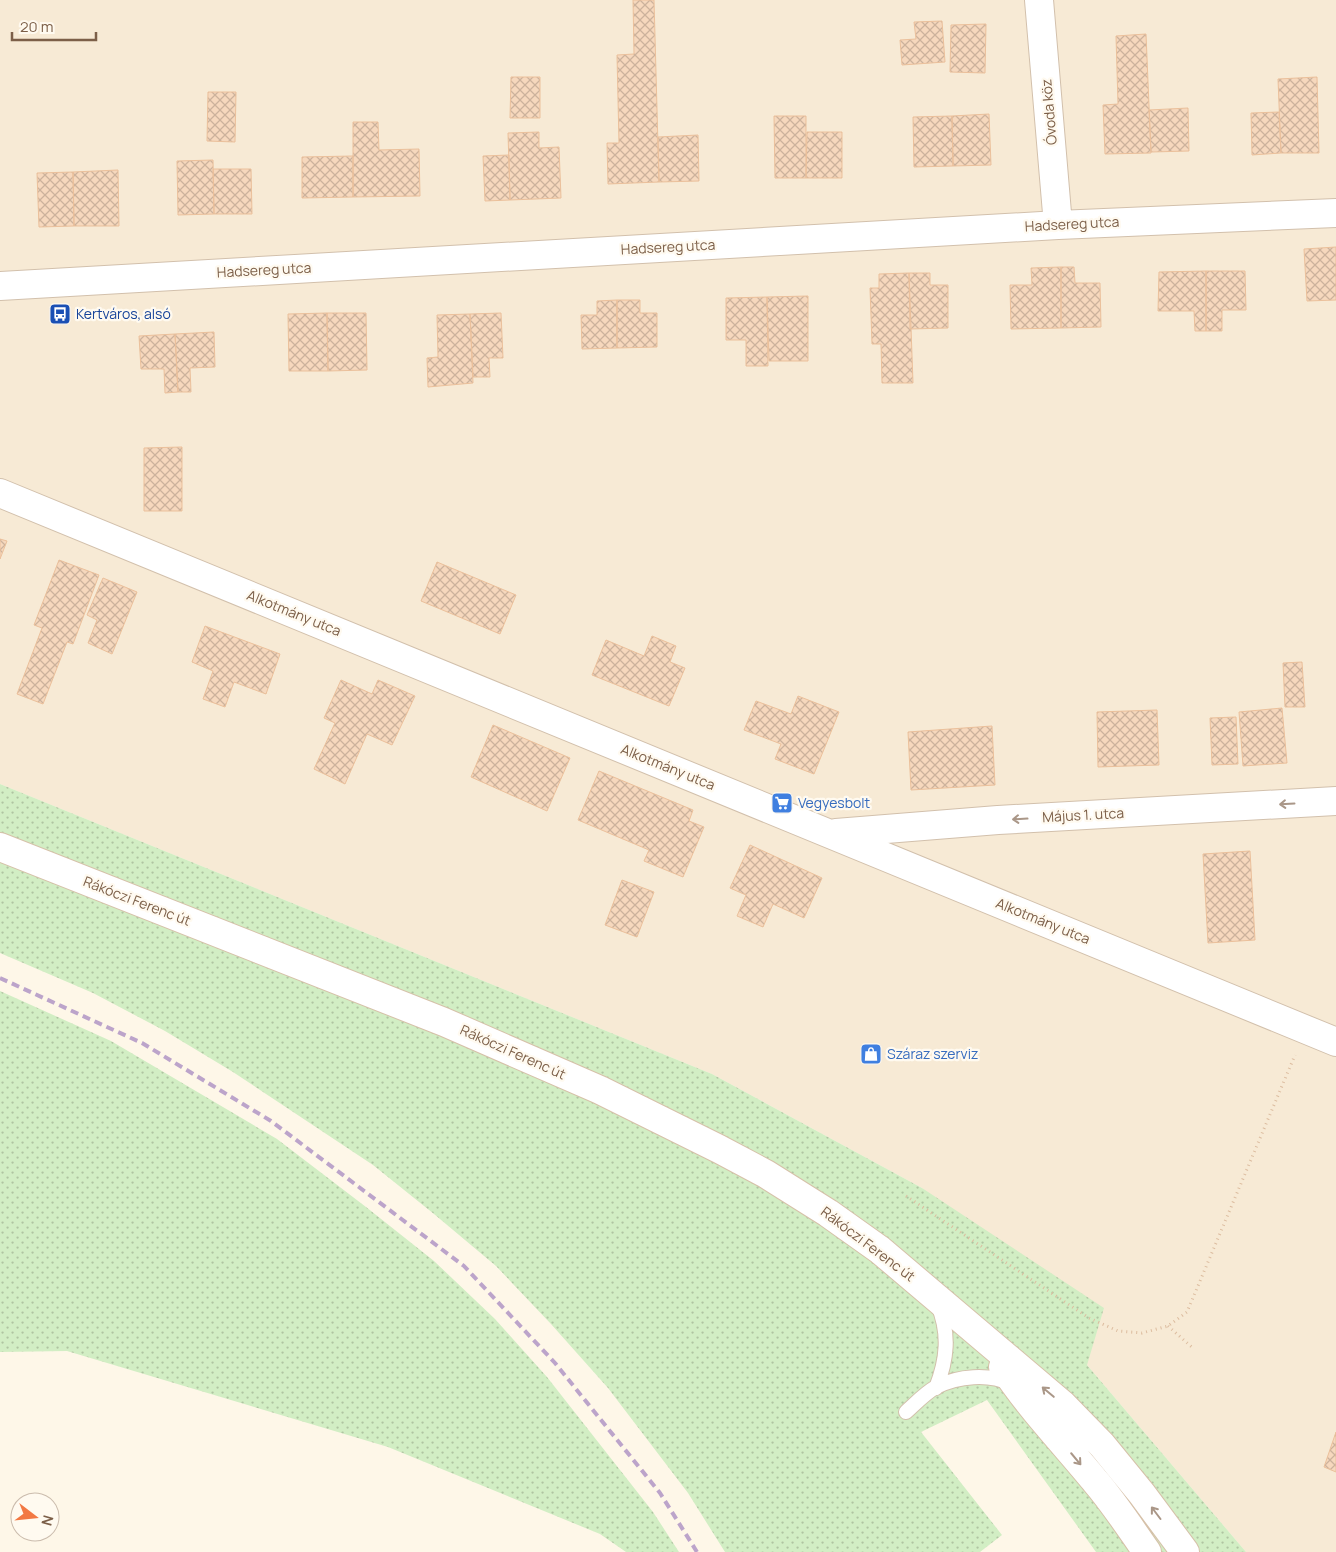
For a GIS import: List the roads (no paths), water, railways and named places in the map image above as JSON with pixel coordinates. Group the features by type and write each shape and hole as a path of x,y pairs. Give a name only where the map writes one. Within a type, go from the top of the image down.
{"street":[{"name":"Óvoda köz","path":"1039,0 1058,225"},
{"name":"Hadsereg utca","path":"0,286 1058,225 1336,213"},
{"name":"Alkotmány utca","path":"0,493 1336,1042"},
{"name":"Május 1. utca","path":"830,833 998,820 1336,801"},
{"name":"Rákóczi Ferenc út","path":"0,847 444,1022 600,1090 766,1174 828,1212 880,1250 1063,1405 1102,1445 1142,1494 1185,1552"},
{"name":"Rákóczi Ferenc út","path":"983,1337 1016,1387 1096,1482 1122,1515 1146,1552"}],"lane":[{"path":"934,1296 944,1320 946,1339 942,1372 936,1388"},
{"path":"906,1412 936,1388 958,1380 980,1377 1000,1378 1016,1387"}],"railway":[{"path":"0,978 142,1043 271,1121 464,1266 555,1363 660,1493 697,1552"}],"place":[{"name":"Kertváros, alsó","path":"60,314"},
{"name":"Vegyesbolt","path":"782,803"},
{"name":"Száraz szerviz","path":"871,1054"}]}
